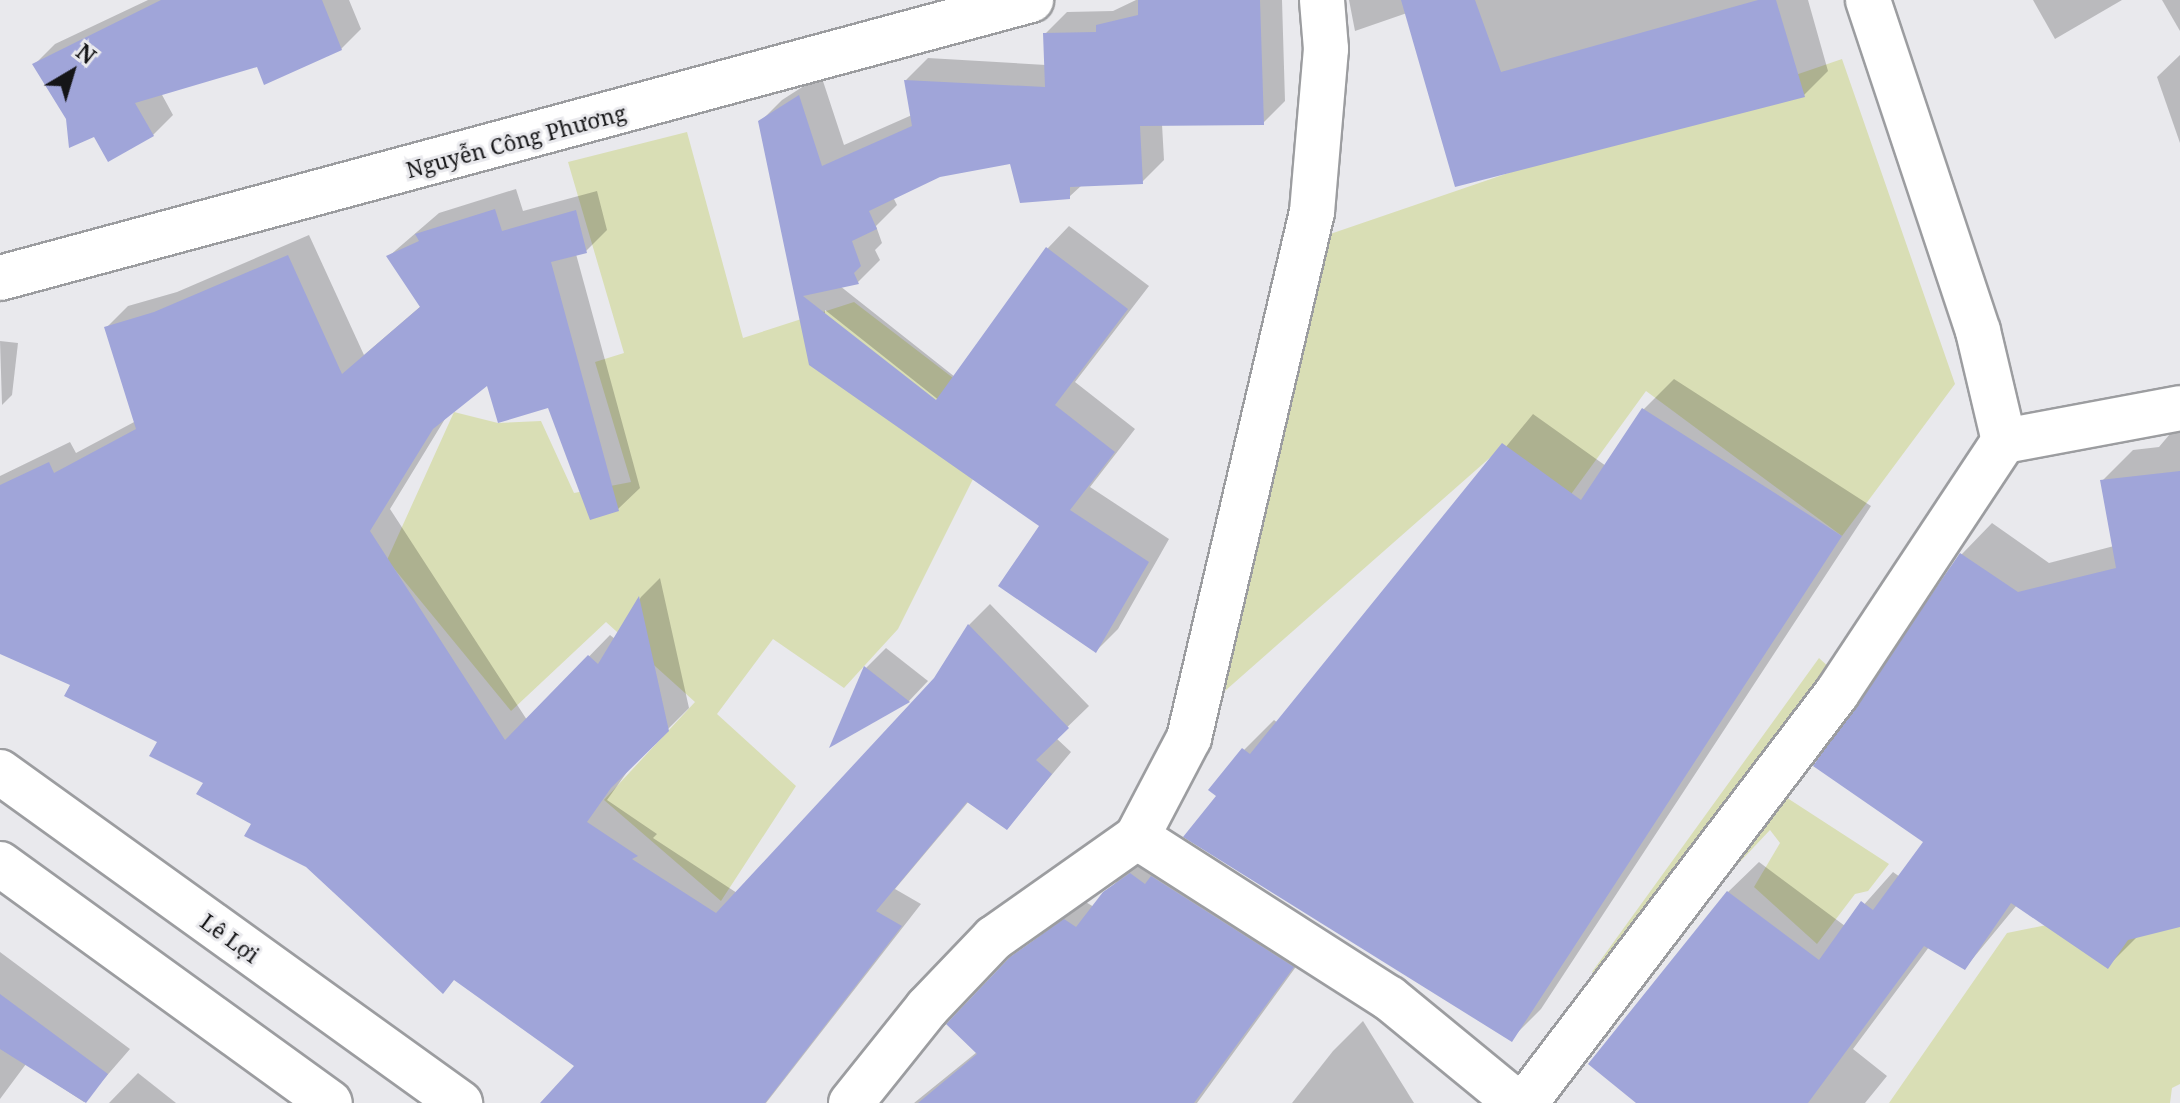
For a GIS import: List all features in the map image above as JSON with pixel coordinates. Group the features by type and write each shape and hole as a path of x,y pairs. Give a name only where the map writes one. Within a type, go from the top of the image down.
{"street":[{"name":"Nguyễn Công Phương","path":"0,278 939,14 1031,0"},
{"path":"851,1103 927,1008 994,938 1137,837 1189,738 1312,212 1326,49 1322,0"},
{"path":"1868,0 1978,331 2004,441"},
{"path":"1525,1103 1837,693 2004,441 2180,408"},
{"name":"Lê Lợi","path":"0,772 460,1103"},
{"path":"1137,837 1389,998 1517,1103"},
{"path":"0,864 330,1103"}],"green space":[{"path":"1842,59 1955,384 1842,536 1646,391 1569,497 1501,448 1192,720 1301,244"},
{"path":"687,132 743,338 854,302 1004,417 898,629 844,688 773,639 717,714 796,786 721,901 604,800 695,702 606,622 511,711 387,560 454,412 498,423 541,421 574,493 631,482 595,362 624,353 568,162"},
{"path":"1819,658 1845,682 1775,790 1889,864 1868,891 1855,894 1817,944 1754,887 1780,843 1770,830 1620,989 1592,972"},
{"path":"2180,898 2180,1084 2172,1088 2170,1103 1889,1103 2007,933"}],"building":[{"path":"161,0 322,0 342,50 264,85 257,67 135,103 154,136 108,162 94,137 69,148 66,119 32,64"},
{"path":"1138,0 1260,0 1264,125 1140,126 1143,184 1070,187 1070,199 1020,203 1010,164 940,177 869,211 877,229 852,241 861,266 854,273 859,284 803,296 936,400 1046,247 1128,309 1055,405 1115,452 1070,510 1149,562 1096,653 998,586 1039,526 809,365 758,121 799,95 822,166 912,126 904,80 1045,87 1043,33 1096,32 1096,25 1138,15"},
{"path":"1401,0 1475,0 1501,72 1758,0 1776,0 1805,97 1455,187"},
{"path":"495,209 502,231 576,210 587,253 551,262 619,511 590,520 548,408 498,423 487,386 433,429 370,531 505,740 588,655 598,664 639,596 669,731 611,788 587,822 638,856 632,859 716,913 934,678 968,624 1069,728 1036,760 1052,774 1007,830 967,802 876,911 902,926 765,1103 540,1103 574,1066 454,980 443,994 306,867 244,836 251,824 196,794 203,783 149,756 157,742 64,696 70,685 0,654 0,485 49,462 54,473 136,429 104,327 154,312 288,255 342,374 420,307 386,256 419,241 415,234"},
{"path":"1642,408 1842,536 1512,1042 1183,837 1216,796 1208,790 1242,748 1250,754 1502,443 1581,500"},
{"path":"2180,471 2180,927 2128,940 2108,969 2011,903 1965,970 1924,946 1808,1103 1636,1103 1588,1064 1727,891 1819,960 1861,901 1873,910 1923,842 1813,766 1960,553 2018,592 2116,568 2100,480"},
{"path":"864,666 910,702 829,748"},
{"path":"1130,873 1145,884 1151,876 1294,967 1194,1103 918,1103 977,1054 946,1024 1010,957 1064,919 1076,927 1103,892"},
{"path":"0,994 108,1074 86,1103 0,1049"}]}
